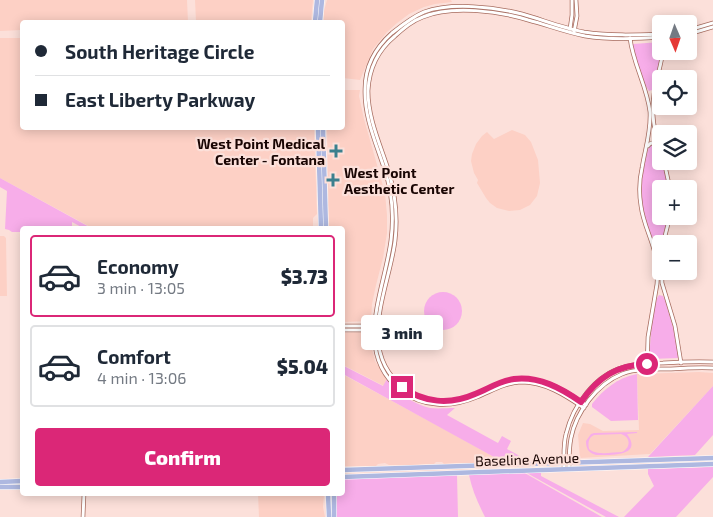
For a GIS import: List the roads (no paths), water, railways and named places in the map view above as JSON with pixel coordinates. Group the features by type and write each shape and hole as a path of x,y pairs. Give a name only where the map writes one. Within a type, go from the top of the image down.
{"main road":[{"path":"315,20 317,0"},
{"path":"320,20 322,0"},
{"path":"318,130 321,226"},
{"path":"323,130 326,226"},
{"name":"Baseline Avenue","path":"345,477 713,458"},
{"name":"Baseline Avenue","path":"345,470 713,464"},
{"path":"0,482 20,481"},
{"path":"0,487 20,487"},
{"path":"328,496 329,517"},
{"path":"334,496 334,517"}],"street":[{"path":"572,0 572,31"},
{"path":"572,31 577,16 576,0"},
{"path":"585,406 552,385 535,380 522,379 497,384 456,400 436,401 421,398 410,393 388,372 379,348 377,328 380,290 390,246 393,221 392,202 388,182 372,131 365,98 365,85 368,70 376,51 390,35 410,19 424,12 442,8 471,7 501,10 572,31 630,37 652,36"},
{"path":"698,29 713,25"},
{"path":"630,37 650,112 649,135 642,168 640,194 642,214 655,252 658,284 648,337 647,370"},
{"path":"642,83 649,92 652,92"},
{"path":"647,147 652,143"},
{"path":"662,280 677,338 681,368"},
{"path":"655,297 658,294 662,294 669,305"},
{"path":"345,326 377,328"},
{"path":"345,330 377,328"},
{"path":"567,466 564,448 566,434 572,417 593,387 610,372 630,365 713,362"},
{"path":"567,466 572,432 577,420 598,390 614,377 631,371 713,368"},
{"path":"83,517 84,496"}],"place":[{"name":"West Point Medical Center - Fontana","path":"336,151"},
{"name":"West Point Aesthetic Center","path":"333,180"}]}
